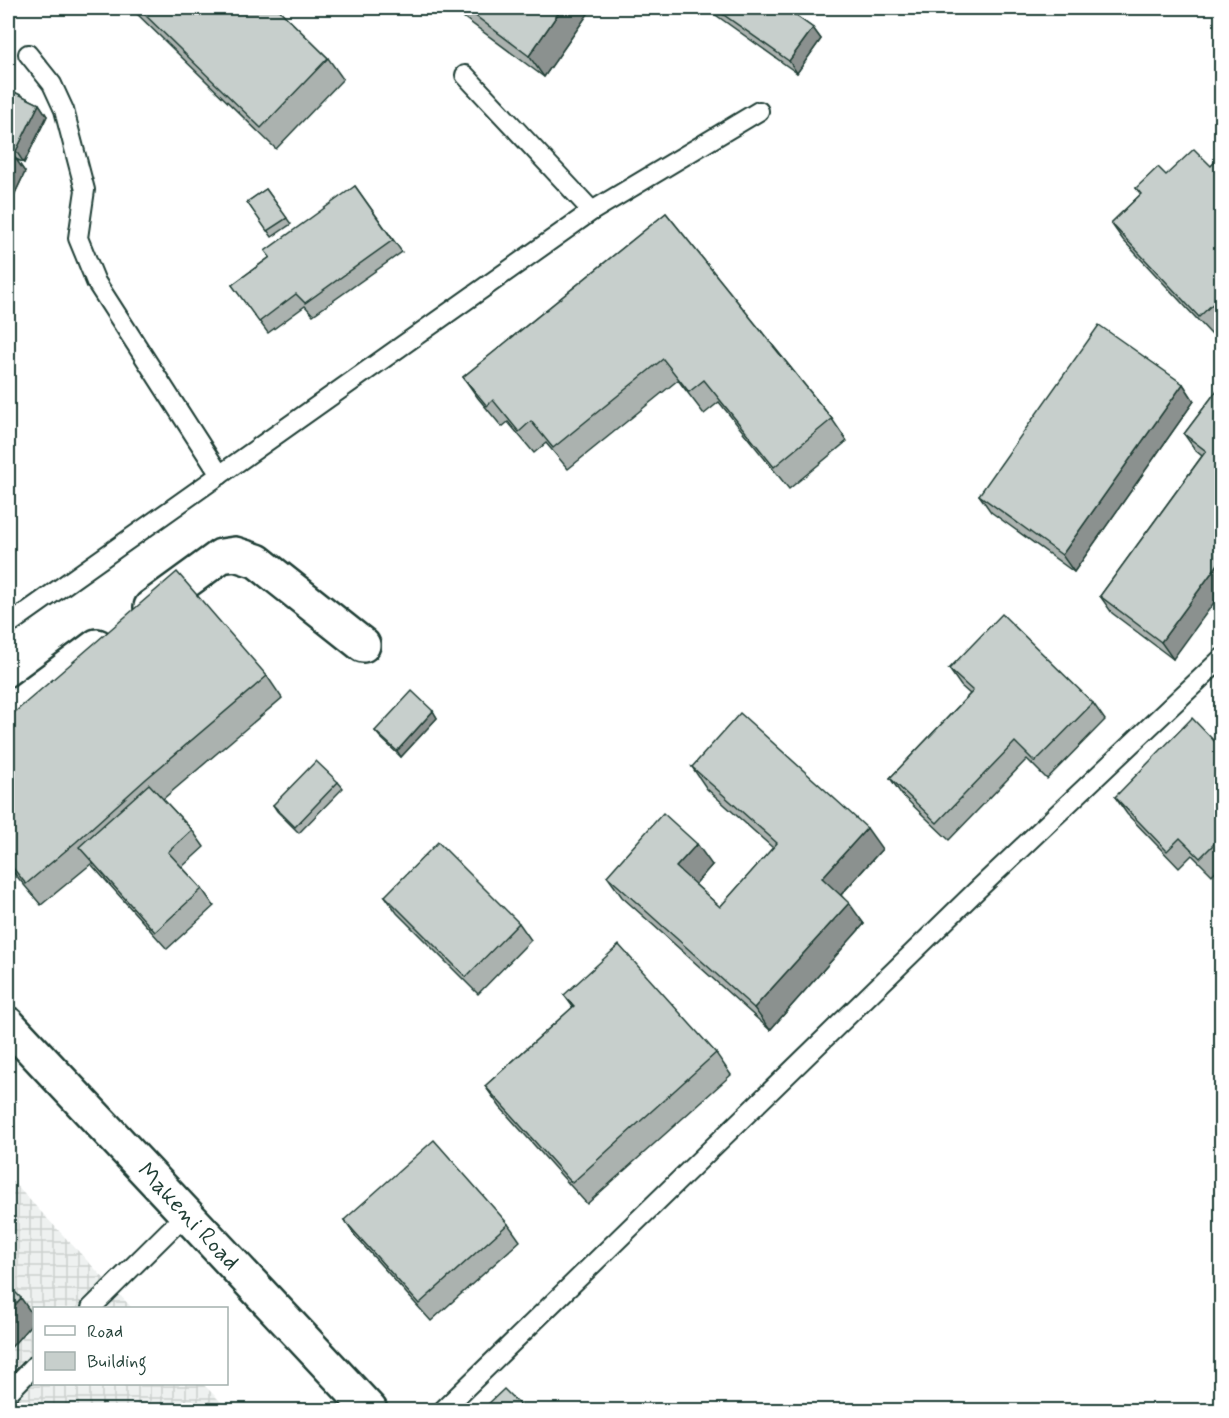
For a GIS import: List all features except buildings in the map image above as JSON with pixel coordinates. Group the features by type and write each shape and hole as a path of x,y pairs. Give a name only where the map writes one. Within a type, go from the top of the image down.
{"main road":[{"path":"8,712 221,556 235,554 257,561 363,645"},
{"name":"Makeni Road","path":"8,1024 370,1410"}],"lane":[{"path":"28,54 52,84 64,110 85,190 78,238 96,282 220,475"},
{"path":"465,75 592,212"},
{"path":"8,626 592,212 759,111"},
{"path":"443,1410 916,949 1221,658"},
{"path":"92,1307 187,1213"},
{"path":"8,1393 33,1367"}],"shaded area":[{"path":"8,1177 131,1307 33,1307 33,1385 204,1385 229,1410 8,1410"}]}
